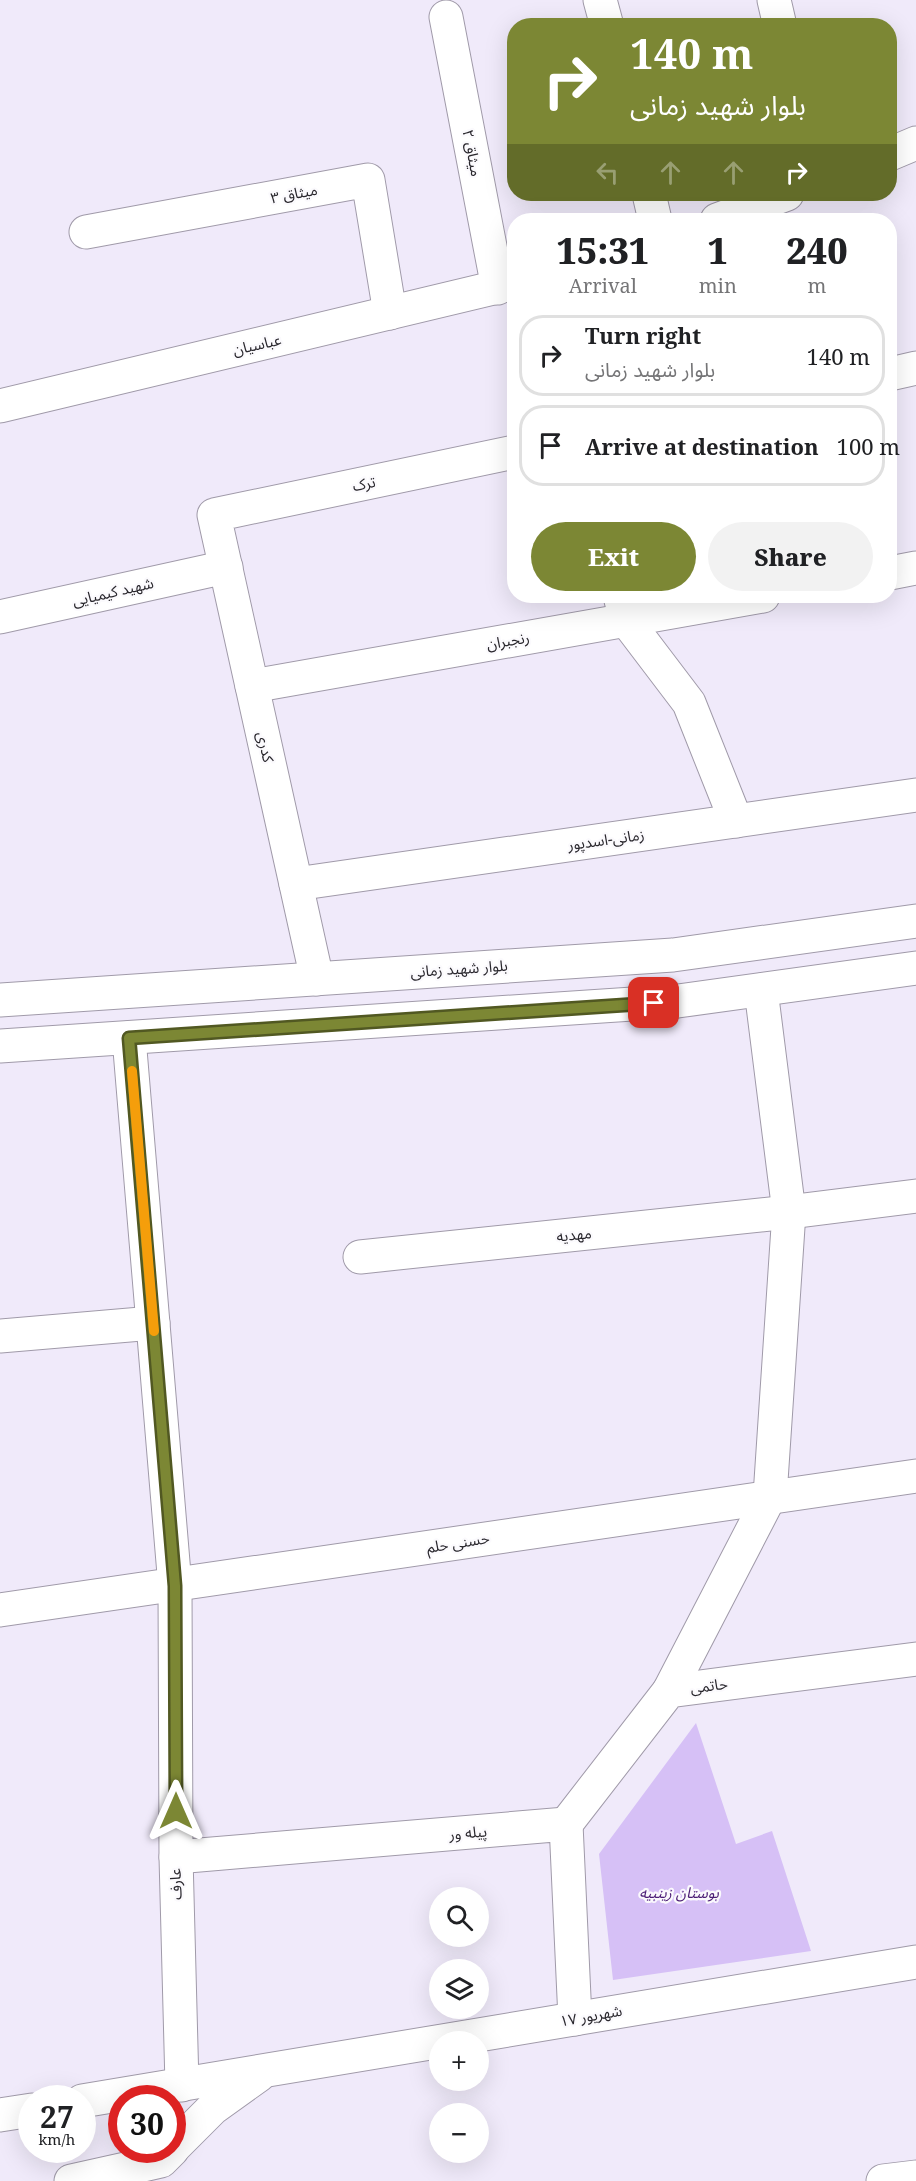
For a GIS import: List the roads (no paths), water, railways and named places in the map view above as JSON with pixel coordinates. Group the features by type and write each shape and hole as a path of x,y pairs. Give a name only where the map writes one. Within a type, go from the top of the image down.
{"street":[{"path":"600,0 605,18"},
{"path":"774,0 778,18"},
{"name":"میثاق ۲","path":"446,17 506,286"},
{"path":"897,151 916,143"},
{"name":"میثاق ۳","path":"86,232 368,180 390,314"},
{"path":"736,213 768,201"},
{"name":"عباسیان","path":"0,406 506,286"},
{"path":"897,372 916,368"},
{"name":"ترک","path":"214,515 507,453"},
{"name":"کدری","path":"214,515 317,979"},
{"name":"شهید کیمیایی","path":"0,617 226,567"},
{"path":"897,572 916,568"},
{"name":"رنجبران","path":"252,686 623,608 681,603"},
{"path":"623,608 689,703 736,821"},
{"name":"زمانی-اسدپور","path":"296,884 916,795"},
{"name":"بلوار شهید زمانی","path":"0,1000 673,955 916,921"},
{"path":"0,1046 678,1001 916,968"},
{"path":"669,1691 771,1496 789,1212 760,990"},
{"name":"عارف","path":"129,1038 175,1586 176,1857 182,2085"},
{"name":"مهدیه","path":"360,1257 789,1212 916,1196"},
{"path":"0,1336 153,1323"},
{"name":"حسنی حلم","path":"0,1610 916,1476"},
{"name":"حاتمی","path":"566,1824 669,1691 916,1659"},
{"path":"566,1824 575,2019"},
{"name":"پیله ور","path":"176,1857 566,1824"},
{"name":"۱۷ شهریور","path":"182,2085 916,1962"},
{"name":"۱۷ شهریور","path":"186,2135 213,2108 265,2071"},
{"path":"0,2115 18,2112"},
{"name":"۱۷ شهریور","path":"70,2181 152,2163"},
{"path":"883,2181 916,2177"}],"park label":[{"name":"بوستان زینبیه","path":"679,1893"}]}
